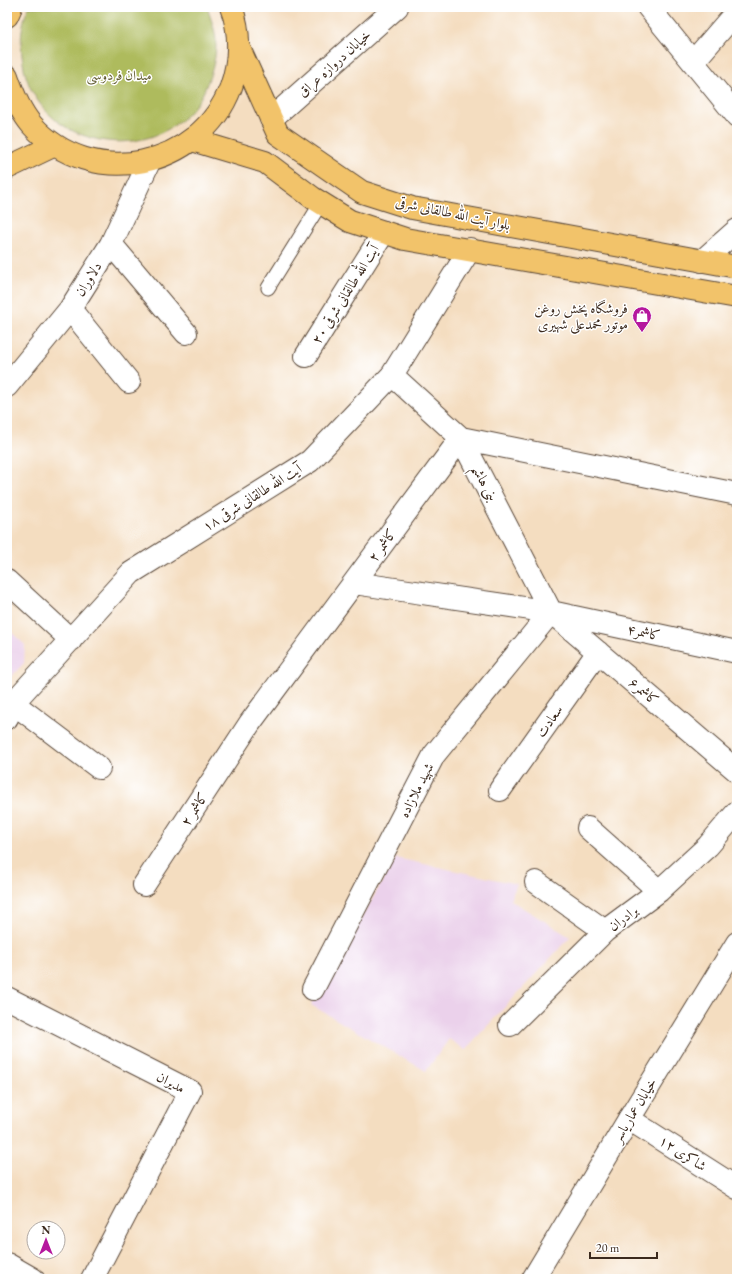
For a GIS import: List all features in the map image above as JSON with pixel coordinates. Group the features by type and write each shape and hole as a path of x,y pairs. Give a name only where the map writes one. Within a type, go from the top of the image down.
{"main road":[{"path":"7,16 11,7"},
{"path":"7,76 11,105 55,144 85,159 117,164 150,160 172,152 192,140 211,122 226,100 235,75 239,48 235,19 231,7"},
{"name":"بلوار آیت الله طالقانی شرقی","path":"239,48 278,134 362,192 412,208 737,267"},
{"path":"192,140 265,162 321,203 350,221 405,239 470,249 737,297"},
{"path":"7,168 55,144"}],"street":[{"name":"خیابان دروازه عراق","path":"271,119 397,7"},
{"path":"648,7 737,116"},
{"path":"693,62 737,11"},
{"name":"دلاوران","path":"7,386 70,309 110,244 150,160"},
{"path":"702,261 737,230"},
{"name":"آیت الله طالقانی شرقی ۲۰","path":"306,356 384,232"},
{"path":"110,244 186,333"},
{"name":"آیت الله طالقانی شرقی ۱۸","path":"10,711 70,640 131,573 310,461 392,375 470,249"},
{"path":"70,309 129,382"},
{"name":"بنی هاشم","path":"392,375 461,438 551,612"},
{"path":"461,438 737,494"},
{"name":"کاشمر ۲","path":"144,885 250,723 461,438"},
{"path":"7,581 70,640"},
{"name":"کاشمر۴","path":"354,583 551,612 737,652"},
{"name":"کاشمر۶","path":"551,612 737,771"},
{"name":"شهید ملازاده","path":"313,988 434,755 551,612"},
{"name":"سعادت","path":"500,790 598,652"},
{"path":"10,711 99,768"},
{"name":"برادران","path":"510,1025 605,931 659,891 708,846 737,812"},
{"path":"588,828 659,891"},
{"path":"536,882 605,931"},
{"name":"خیابان عمار یاسر","path":"533,1279 737,943"},
{"name":"مدیران","path":"7,998 190,1091 92,1279"},
{"name":"شاکری ۱۲","path":"629,1119 737,1188"},
{"path":"7,1264 33,1279"}],"lane":[{"path":"268,288 321,203"}],"shaded area":[{"path":"7,628 25,645 24,663 7,681"},
{"path":"396,858 517,884 510,900 570,937 465,1050 449,1039 426,1071 311,1005"}],"green space":[{"name":"میدان فردوسی","path":"29,7 207,7 215,33 216,45 212,70 201,97 181,120 156,135 128,141 100,140 73,131 50,115 33,92 23,63 21,49 22,27"}],"place":[{"name":"فروشگاه پخش روغن موتور محمدعلی شهیری","path":"642,333"}]}
